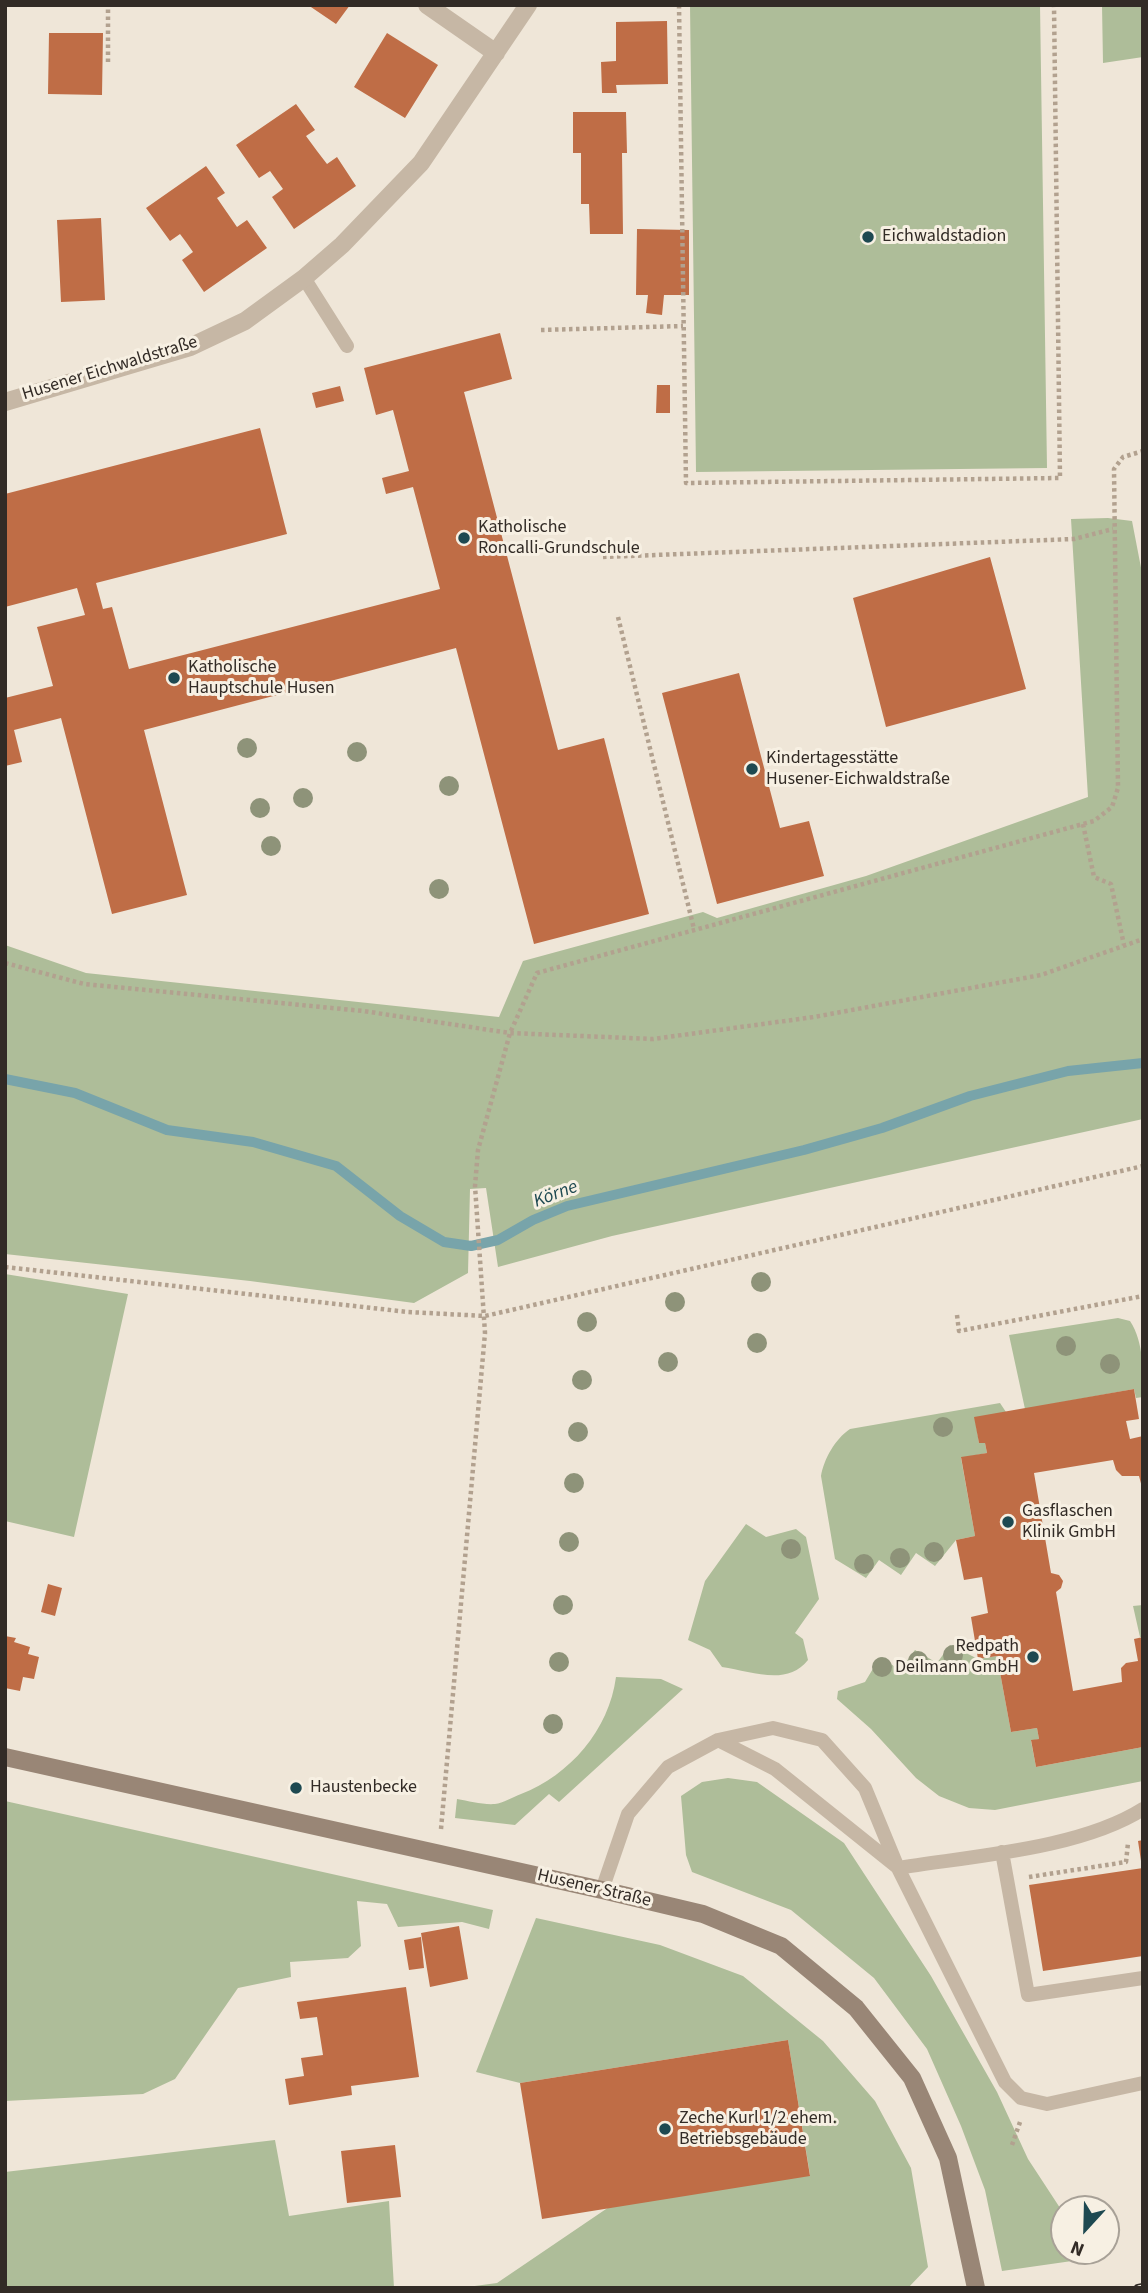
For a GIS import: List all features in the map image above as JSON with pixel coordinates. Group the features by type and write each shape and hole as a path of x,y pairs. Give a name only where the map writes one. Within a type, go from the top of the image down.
{"street":[{"path":"427,5 496,54"},
{"name":"Husener Eichwaldstraße","path":"5,402 190,346 245,321 304,278 342,245 421,163 528,5"},
{"name":"Husener Straße","path":"5,1757 703,1914 781,1945 856,2008 912,2078 948,2158 976,2288"}],"lane":[{"path":"304,278 347,346"},
{"path":"602,1890 628,1814 668,1767 718,1740 773,1728 822,1740 865,1788 898,1868 1006,2082 1021,2098 1047,2104 1143,2083"},
{"path":"718,1740 775,1769 898,1868 1002,1852 1121,1823 1143,1809"},
{"path":"1002,1852 1028,1995 1143,1978"}],"path":[{"path":"108,5 108,62"},
{"path":"679,5 685,482 1060,478 1054,5"},
{"path":"541,330 683,326"},
{"path":"438,1854 485,1316 475,1186 478,1150 510,1033 537,973 1094,821 1112,807 1118,788 1114,469 1123,457 1143,451"},
{"path":"603,557 1074,539 1113,529"},
{"path":"618,617 694,929"},
{"path":"1083,824 1094,877 1111,884 1124,946"},
{"path":"5,963 84,984 363,1011 510,1033 653,1039 814,1017 1041,975 1143,939"},
{"path":"5,1267 408,1312 485,1316 1143,1166"},
{"path":"957,1315 959,1331 1143,1296"},
{"path":"1025,1878 1126,1862 1128,1842"}],"green space":[{"name":"Eichwaldstadion","path":"690,5 1040,5 1047,468 696,472"},
{"path":"1102,5 1143,5 1143,57 1103,63"},
{"path":"1108,518 1132,521 1143,578 1143,1119 612,1236 498,1267 486,1188 470,1189 468,1273 414,1303 250,1281 5,1254 5,945 86,973 499,1017 523,961 703,912 717,918 866,876 1088,797 1071,519"},
{"path":"5,1274 128,1294 74,1537 5,1521"},
{"path":"1118,1318 1130,1321 1138,1338 1142,1358 1143,1397 1136,1398 1134,1389 1025,1409 1009,1335"},
{"path":"1000,1403 1006,1412 975,1418 979,1443 985,1443 987,1453 961,1458 975,1536 956,1540 935,1566 916,1553 901,1575 879,1560 866,1578 835,1559 821,1476 831,1450 845,1433 850,1429"},
{"path":"746,1524 766,1537 796,1529 806,1537 819,1599 795,1633 803,1639 808,1660 790,1673 756,1674 722,1667 710,1650 688,1640 705,1581"},
{"path":"1143,1605 1143,1637 1140,1637 1133,1606"},
{"path":"950,1645 978,1659 997,1656 1011,1732 1037,1728 1039,1739 1031,1741 1036,1767 1143,1747 1143,1781 995,1810 969,1808 939,1796 916,1778 871,1729 837,1699 838,1691 865,1682 880,1657 900,1670 915,1650 937,1663"},
{"path":"616,1677 661,1679 683,1689 559,1802 549,1794 515,1825 455,1818 457,1799 495,1804 539,1786 571,1763 596,1732 605,1715"},
{"path":"728,1778 757,1782 844,1843 931,1976 997,2092 1028,2159 1052,2195 1050,2264 1002,2271 985,2190 961,2126 927,2049 874,1978 791,1910 692,1872 686,1855 681,1796 702,1782"},
{"path":"5,1801 493,1910 489,1929 462,1922 398,1927 387,1904 357,1901 361,1946 348,1958 290,1962 291,1977 238,1988 175,2079 143,2094 5,2101"},
{"path":"536,1918 660,1945 743,1976 823,2041 875,2101 911,2168 928,2267 908,2288 460,2288 497,2283 609,2207 810,2175 788,2040 520,2083 476,2072"},
{"path":"275,2140 289,2216 389,2201 394,2288 5,2288 5,2172"}],"building":[{"path":"308,5 350,5 336,24"},
{"path":"667,21 668,84 616,85 617,93 602,93 601,62 616,61 616,22"},
{"path":"49,33 103,33 102,95 48,94"},
{"path":"387,33 438,65 405,118 354,87"},
{"path":"296,104 315,130 306,136 327,164 337,157 356,186 294,229 272,197 283,189 270,171 259,178 236,145"},
{"path":"573,112 626,112 627,153 622,153 623,234 590,234 589,204 581,204 581,153 573,153"},
{"path":"206,166 225,193 217,198 237,227 247,220 267,248 204,292 182,260 193,252 180,234 170,241 146,208"},
{"path":"101,218 105,300 61,302 57,220"},
{"path":"637,229 689,230 689,295 664,295 662,315 646,313 648,295 636,295"},
{"path":"500,333 512,379 464,392 558,750 604,738 649,914 534,944 456,648 144,730 187,895 112,914 61,718 14,730 22,762 5,766 5,698 53,686 37,627 85,615 77,588 5,607 5,494 260,428 287,534 96,583 103,609 112,607 129,669 440,589 413,487 386,494 382,478 409,471 393,410 376,415 364,368"},
{"path":"657,385 670,385 670,413 656,413"},
{"path":"340,386 344,401 316,408 312,393"},
{"path":"990,557 1026,689 886,727 853,598"},
{"path":"739,673 780,828 809,821 824,876 717,904 662,693"},
{"path":"1134,1389 1139,1419 1126,1421 1130,1439 1143,1436 1143,1491 1139,1476 1122,1476 1116,1470 1113,1460 1034,1473 1051,1573 1059,1575 1063,1581 1056,1592 1073,1691 1122,1682 1121,1668 1126,1663 1138,1661 1134,1639 1143,1637 1143,1747 1036,1767 1031,1740 1039,1739 1037,1728 1011,1732 997,1656 978,1659 971,1617 988,1613 982,1577 964,1580 956,1540 975,1536 961,1457 987,1453 985,1443 979,1443 974,1417"},
{"path":"48,1584 62,1588 55,1616 41,1612"},
{"path":"5,1636 16,1638 14,1642 30,1647 28,1654 39,1657 34,1679 23,1677 20,1691 5,1688"},
{"path":"1143,1840 1143,1861 1141,1861 1138,1841"},
{"path":"1143,1868 1143,1956 1043,1971 1029,1885"},
{"path":"459,1926 468,1979 430,1987 421,1933"},
{"path":"421,1937 424,1968 409,1970 404,1940"},
{"path":"406,1987 419,2077 351,2086 352,2095 289,2105 285,2079 304,2076 301,2058 323,2055 317,2017 300,2019 297,2002"},
{"name":"Zeche Kurl 1/2 ehem. Betriebsgebäude","path":"788,2040 810,2176 542,2219 520,2083"},
{"path":"395,2145 401,2197 347,2203 341,2151"}],"waterway":[{"name":"Körne","path":"5,1079 75,1093 167,1130 253,1142 336,1166 400,1216 444,1242 471,1246 498,1240 533,1220 567,1206 804,1150 882,1128 970,1096 1068,1071 1143,1063"}],"railway":[{"path":"1138,2288 1143,2287"}],"place":[{"name":"Eichwaldstadion","path":"868,237"},
{"name":"Katholische Roncalli-Grundschule","path":"464,538"},
{"name":"Katholische Hauptschule Husen","path":"174,678"},
{"name":"Kindertagesstätte Husener-Eichwaldstraße","path":"752,769"},
{"name":"Gasflaschen Klinik GmbH","path":"1008,1522"},
{"name":"Redpath Deilmann GmbH","path":"1033,1657"},
{"name":"Haustenbecke","path":"296,1788"},
{"name":"Zeche Kurl 1/2 ehem. Betriebsgebäude","path":"665,2129"}]}
